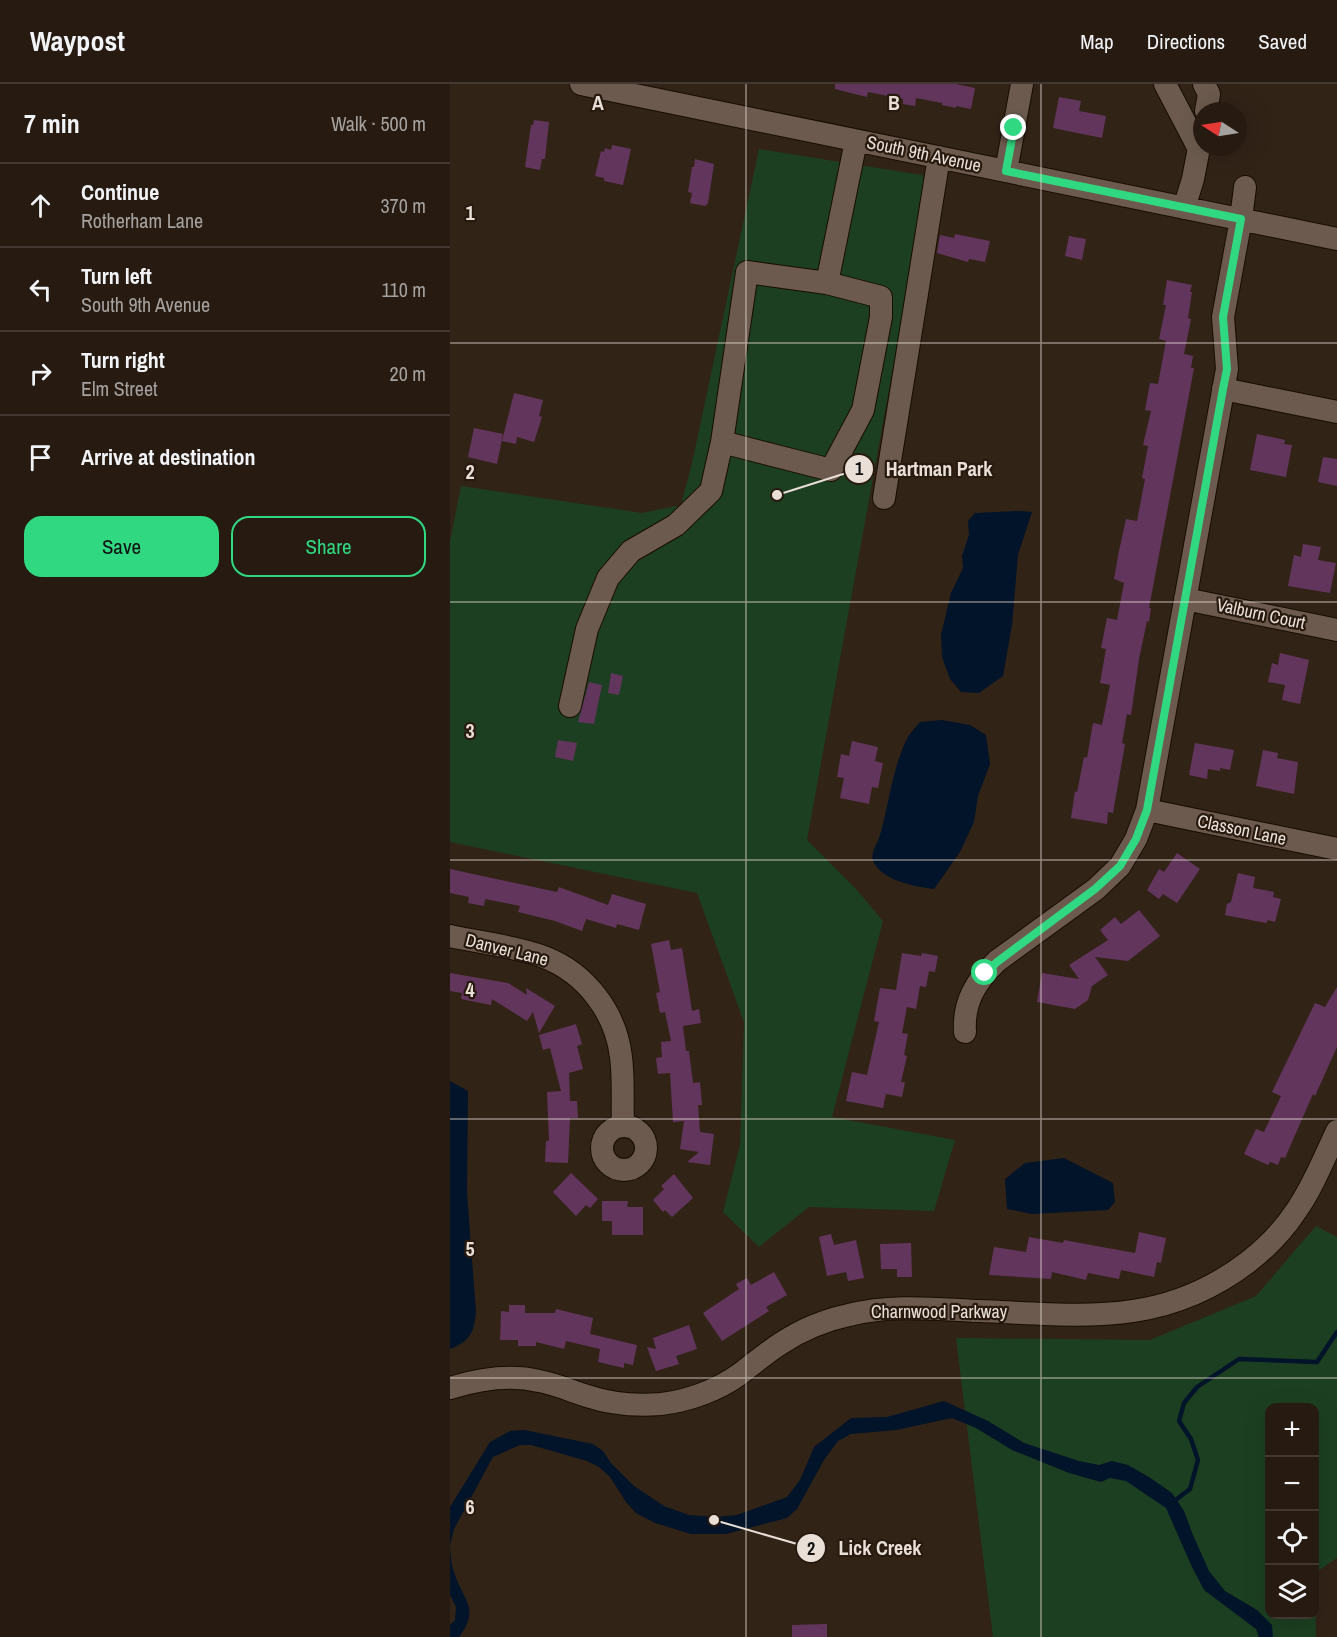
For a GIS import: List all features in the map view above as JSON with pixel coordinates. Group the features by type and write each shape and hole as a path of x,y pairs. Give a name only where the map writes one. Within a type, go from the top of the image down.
{"street":[{"name":"South 9th Avenue","path":"581,84 1337,239"},
{"path":"1006,171 1022,84"},
{"path":"1165,84 1193,129"},
{"path":"1204,84 1209,94 1208,102"},
{"path":"827,283 856,141"},
{"path":"1184,208 1197,156"},
{"path":"884,498 939,157"},
{"path":"965,1032 968,1001 982,976 997,962 1095,889 1120,866 1136,839 1147,810 1227,369 1223,317 1245,187"},
{"path":"570,706 587,629 608,578 631,551 676,525 711,490 722,442 747,272 827,283 881,297 881,318 863,410 831,470 722,442"},
{"path":"1223,389 1337,412"},
{"name":"Valburn Court","path":"1185,599 1337,630"},
{"name":"Classon Lane","path":"1147,810 1337,849"},
{"name":"Danver Lane","path":"450,936 537,954 563,966 589,987 604,1007 618,1039 621,1056 623,1126"},
{"name":"Charnwood Parkway","path":"450,1388 480,1380 518,1378 557,1385 607,1401 627,1404 661,1404 710,1390 738,1376 766,1353 801,1331 832,1319 866,1311 904,1308 1092,1315 1137,1311 1172,1303 1203,1291 1226,1278 1253,1258 1278,1234 1306,1195 1337,1131"}],"green space":[{"path":"759,149 928,176 807,840 856,889 883,921 832,1117 955,1140 934,1211 809,1207 759,1247 723,1212 740,1145 744,1022 697,893 450,842 450,541 461,486 642,513 681,505"},
{"path":"1316,1226 1337,1237 1337,1558 1319,1570 1319,1403 1265,1403 1265,1619 1316,1619 1316,1637 993,1637 956,1338 1150,1340 1256,1296"}],"water":[{"path":"1032,512 1018,555 1012,625 1003,676 979,693 961,692 950,679 942,657 941,635 951,593 963,568 962,556 969,535 968,521 975,513"},
{"path":"942,720 970,725 986,735 990,764 978,796 974,822 960,852 934,889 891,878 877,868 872,858 897,764 907,738 920,722"},
{"path":"450,1081 468,1091 467,1193 476,1312 470,1335 463,1343 450,1349"},
{"path":"1064,1158 1113,1183 1115,1202 1108,1210 1032,1214 1007,1209 1005,1179 1025,1163"},
{"path":"944,1401 988,1421 1024,1443 1079,1461 1099,1465 1112,1461 1128,1465 1172,1493 1184,1511 1209,1571 1225,1591 1257,1610 1272,1625 1273,1637 1259,1637 1256,1629 1204,1590 1166,1508 1126,1481 1110,1478 1101,1482 1069,1473 1012,1450 976,1428 952,1418 896,1430 851,1434 838,1441 824,1460 797,1509 787,1518 726,1534 691,1534 655,1523 636,1513 610,1477 599,1467 587,1461 531,1445 520,1445 493,1457 454,1529 450,1545 450,1507 490,1442 510,1431 524,1430 593,1444 603,1451 611,1463 634,1486 664,1506 689,1515 715,1517 737,1515 787,1497 800,1480 814,1447 851,1418 887,1417"},
{"path":"450,1546 454,1572 469,1612 465,1627 459,1637 450,1637 450,1625 455,1620 456,1607 450,1595"}],"building":[{"path":"835,84 956,84 975,88 971,109 956,106 956,108 916,98 915,106 903,104 903,99 868,92 867,97 835,89"},
{"path":"1059,97 1081,101 1079,111 1106,116 1102,138 1053,128"},
{"path":"534,120 549,122 545,159 542,159 540,170 525,167 531,125"},
{"path":"612,145 631,149 623,185 604,181 604,178 595,176 601,151 604,152 605,148 611,150"},
{"path":"695,159 714,164 708,203 705,206 690,203 692,193 688,192"},
{"path":"955,234 990,241 985,262 969,259 968,262 937,253 940,235 954,238"},
{"path":"1069,236 1086,239 1082,260 1065,256"},
{"path":"1167,280 1192,285 1188,318 1191,319 1184,354 1193,356 1191,368 1194,368 1149,608 1151,608 1149,622 1147,621 1139,659 1131,715 1127,714 1122,743 1125,744 1113,813 1108,812 1107,824 1071,818 1075,791 1077,792 1084,757 1087,758 1093,723 1102,725 1110,685 1100,683 1106,649 1101,648 1107,618 1117,620 1124,583 1114,579 1119,551 1126,519 1137,521 1145,479 1142,478 1148,446 1143,445 1151,411 1145,410 1150,383 1158,384 1166,341 1159,339 1166,305 1163,305"},
{"path":"514,393 543,400 539,416 542,417 534,442 517,437 516,444 502,441"},
{"path":"474,428 503,434 497,464 468,457"},
{"path":"1257,434 1285,440 1284,444 1292,445 1286,477 1250,470"},
{"path":"1323,457 1337,459 1337,486 1318,482"},
{"path":"1303,544 1321,547 1318,560 1336,563 1330,593 1288,586 1294,555 1301,557"},
{"path":"1280,653 1309,660 1300,704 1282,700 1285,685 1268,682 1272,663 1278,665"},
{"path":"611,673 623,676 619,695 608,693"},
{"path":"589,682 602,685 594,724 578,722"},
{"path":"558,740 577,743 573,761 555,757"},
{"path":"852,741 878,747 875,761 883,763 878,788 872,787 869,804 840,798 844,778 837,777 841,754 849,756"},
{"path":"1195,743 1234,750 1230,770 1208,769 1207,779 1189,775"},
{"path":"1263,750 1278,753 1277,758 1298,762 1294,794 1256,786"},
{"path":"1177,853 1200,869 1177,903 1163,894 1159,899 1147,890 1159,869 1164,872"},
{"path":"450,869 557,892 559,887 608,905 612,894 646,904 639,930 617,924 616,928 586,919 582,931 555,921 518,912 520,906 485,899 484,906 468,903 469,897 450,893"},
{"path":"1238,873 1255,877 1253,888 1274,892 1273,897 1281,899 1275,922 1268,920 1266,923 1225,915 1227,904 1231,902"},
{"path":"1139,910 1160,936 1128,961 1095,957 1108,975 1092,986 1088,1000 1075,1009 1037,1002 1042,973 1079,979 1069,965 1108,940 1100,930 1115,917 1121,924"},
{"path":"669,940 671,950 682,948 692,1011 699,1009 701,1023 683,1026 693,1083 700,1082 702,1105 698,1105 700,1132 714,1134 710,1165 687,1162 699,1152 680,1149 684,1121 673,1122 670,1073 658,1074 656,1058 662,1057 661,1042 671,1041 665,1012 660,1013 656,993 660,992 651,944"},
{"path":"902,953 938,956 935,972 929,971 926,987 920,986 916,1009 907,1007 902,1033 908,1034 904,1055 907,1056 901,1082 905,1082 902,1097 886,1094 883,1108 846,1101 852,1072 867,1075 879,1022 874,1021 880,988 896,990"},
{"path":"450,973 508,983 527,995 526,988 555,1006 539,1033 533,1012 527,1021 492,999 491,1005 461,999 462,993 450,991"},
{"path":"1337,987 1337,1047 1285,1158 1281,1157 1278,1165 1270,1162 1268,1165 1244,1154 1256,1129 1264,1132 1281,1096 1272,1092 1315,1003 1325,1007"},
{"path":"576,1024 582,1044 577,1046 583,1069 569,1073 570,1101 577,1101 578,1118 570,1118 568,1163 545,1162 546,1141 549,1141 547,1092 561,1091 550,1048 543,1050 539,1035"},
{"path":"571,1173 598,1199 590,1208 586,1205 576,1216 553,1192"},
{"path":"674,1174 693,1198 672,1217 665,1210 663,1212 653,1200 664,1189 661,1186"},
{"path":"602,1201 628,1201 627,1207 643,1207 643,1235 612,1235 612,1221 602,1221"},
{"path":"1139,1232 1166,1238 1161,1263 1157,1262 1154,1277 1121,1270 1119,1279 1088,1273 1086,1280 1052,1272 1051,1279 989,1275 994,1247 1026,1252 1029,1237 1063,1243 1064,1240 1135,1253"},
{"path":"831,1234 834,1245 856,1240 864,1278 848,1281 846,1272 827,1276 819,1237"},
{"path":"911,1243 912,1277 897,1277 897,1269 881,1269 880,1244"},
{"path":"774,1272 787,1295 766,1307 769,1311 722,1341 703,1313 739,1289 736,1284 747,1278 751,1285"},
{"path":"509,1305 525,1305 525,1313 555,1313 556,1309 593,1318 590,1334 637,1345 633,1365 624,1363 624,1368 598,1362 600,1349 566,1341 564,1349 536,1342 536,1346 518,1346 518,1340 500,1340 501,1311 509,1312"},
{"path":"689,1325 697,1349 676,1356 679,1364 656,1371 647,1347 656,1349 653,1338"},
{"path":"827,1624 827,1637 792,1637 792,1625"}],"waterway":[{"path":"1173,1502 1190,1489 1198,1460 1191,1439 1179,1421 1184,1403 1197,1387 1239,1359 1317,1362 1337,1332"}],"place":[{"name":"Hartman Park","path":"777,495"},
{"name":"Lick Creek","path":"714,1520"}],"route":[{"path":"985,973 1095,889 1120,866 1143,822 1227,369 1223,317 1241,219 1006,171 1014,128"}]}
